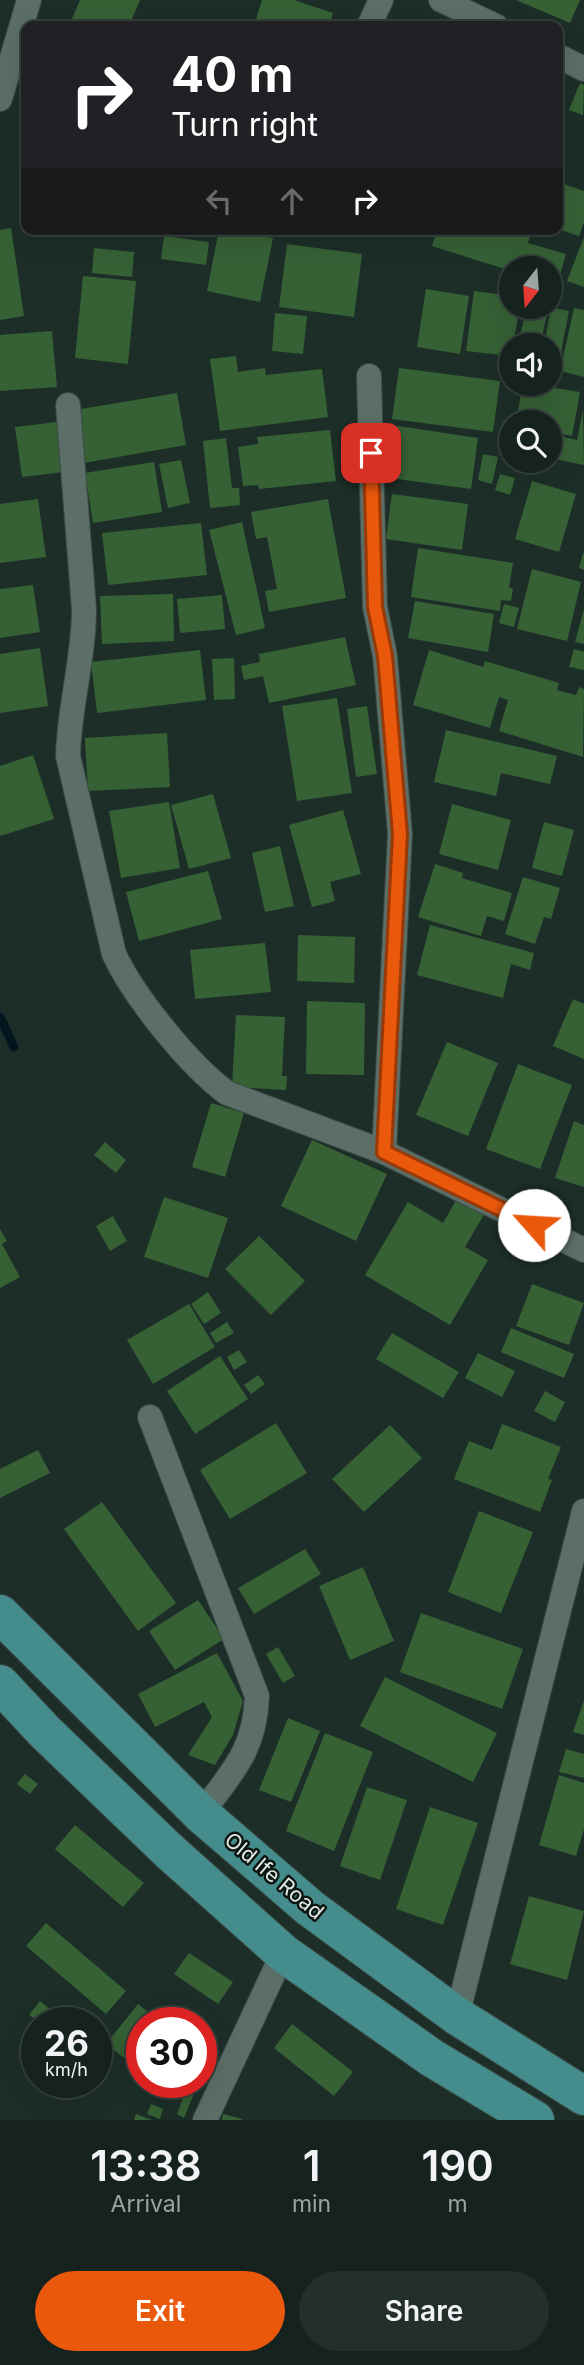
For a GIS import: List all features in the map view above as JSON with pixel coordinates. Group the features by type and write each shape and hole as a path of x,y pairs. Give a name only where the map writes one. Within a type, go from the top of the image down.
{"main road":[{"name":"Old Ife Road","path":"0,1614 201,1814 310,1908 457,2016 584,2096"},
{"path":"0,1684 45,1732 159,1842 283,1953 432,2058 535,2120"}],"street":[{"path":"23,21 29,0"},
{"path":"371,21 381,0"},
{"path":"441,0 485,21"},
{"path":"0,99 21,27"},
{"path":"563,58 584,69"},
{"path":"369,376 375,607 385,656 400,834 384,1152"},
{"path":"68,405 84,609 84,642 68,733 68,757 114,954 125,976 205,1077 227,1093 384,1152 584,1250"},
{"path":"150,1418 257,1696 256,1726 241,1760 201,1814"},
{"path":"457,2016 584,1511"},
{"path":"205,2120 283,1953"}],"building":[{"path":"80,0 140,0 131,21 71,21"},
{"path":"262,0 294,0 333,13 331,21 256,21"},
{"path":"516,0 580,0 570,23"},
{"path":"580,83 584,85 583,115 569,110"},
{"path":"20,159 21,159 21,208"},
{"path":"563,184 584,191 584,222 579,236 563,231"},
{"path":"11,228 24,316 0,320 0,230"},
{"path":"75,235 149,235 149,237"},
{"path":"218,235 273,238 260,302 207,291"},
{"path":"435,235 530,235 528,243 566,254 562,268 562,256 499,256 499,267 432,246"},
{"path":"164,236 209,242 206,265 161,259"},
{"path":"584,237 584,287 567,281"},
{"path":"287,244 362,254 354,317 279,307"},
{"path":"94,248 134,252 132,277 92,273"},
{"path":"83,276 136,281 128,364 75,358"},
{"path":"426,289 469,296 460,354 417,347"},
{"path":"474,291 499,294 499,319 518,319 515,333 499,333 499,355 466,351"},
{"path":"574,308 584,310 584,377 562,372"},
{"path":"562,309 569,311 562,347 562,333 546,333 549,319 562,319"},
{"path":"275,313 307,316 303,354 272,351"},
{"path":"524,319 546,319 543,333 521,333"},
{"path":"52,331 57,387 0,391 0,335"},
{"path":"236,356 238,372 265,368 266,375 322,369 328,417 220,431 210,359"},
{"path":"399,368 499,381 493,432 392,419"},
{"path":"562,389 580,392 572,436 562,434 562,410 518,410 521,396 562,396"},
{"path":"177,393 186,445 84,463 75,410"},
{"path":"583,410 584,465 562,460 562,437 577,440"},
{"path":"57,422 63,472 22,477 15,427"},
{"path":"391,425 478,438 471,489 383,477"},
{"path":"330,430 336,481 259,489 258,485 243,486 238,447 258,444 257,437"},
{"path":"226,438 232,488 239,488 240,505 210,508 203,441"},
{"path":"483,454 498,457 492,484 478,480"},
{"path":"181,460 190,503 168,508 159,464"},
{"path":"154,462 162,512 93,523 85,473"},
{"path":"500,474 515,478 510,495 495,490"},
{"path":"532,481 576,494 559,552 515,539"},
{"path":"392,494 468,504 462,550 386,539"},
{"path":"38,499 46,557 0,563 0,504"},
{"path":"328,499 346,598 269,612 265,591 277,589 267,537 256,539 251,512"},
{"path":"242,522 265,628 236,635 209,530"},
{"path":"201,523 207,575 108,585 102,533"},
{"path":"418,548 513,563 509,588 513,588 511,601 501,600 500,611 411,597"},
{"path":"584,553 584,570 579,568"},
{"path":"532,569 581,582 567,641 517,629"},
{"path":"33,585 40,632 0,638 0,589"},
{"path":"173,594 174,641 102,644 100,596"},
{"path":"222,595 225,629 180,633 177,599"},
{"path":"415,601 494,614 488,652 408,638"},
{"path":"504,604 519,608 514,627 499,623"},
{"path":"584,609 584,644 575,642"},
{"path":"345,637 356,685 269,703 263,676 244,680 241,666 260,662 259,654"},
{"path":"40,648 48,706 0,713 0,654"},
{"path":"574,649 584,652 584,670 569,667"},
{"path":"200,650 206,700 97,713 91,662"},
{"path":"429,650 483,667 485,661 559,683 557,690 576,695 579,687 584,689 583,757 499,731 508,700 499,697 490,728 413,705"},
{"path":"234,658 235,699 214,700 212,659"},
{"path":"337,698 352,793 297,801 282,706"},
{"path":"367,706 377,774 356,777 347,709"},
{"path":"446,730 557,756 550,784 501,773 496,796 434,782"},
{"path":"167,733 170,787 88,791 85,738"},
{"path":"33,755 54,819 0,836 0,766"},
{"path":"213,794 231,858 189,869 171,805"},
{"path":"169,802 180,868 121,878 109,811"},
{"path":"452,804 511,820 498,870 439,854"},
{"path":"343,810 361,874 330,882 335,901 312,907 289,825"},
{"path":"544,822 574,830 562,876 532,868"},
{"path":"280,846 294,906 265,912 252,853"},
{"path":"435,864 463,873 462,878 512,893 504,921 487,916 481,936 418,917"},
{"path":"208,871 222,919 139,941 126,892"},
{"path":"523,877 560,888 551,919 544,917 535,944 505,934"},
{"path":"430,925 534,953 530,970 511,964 503,998 417,975"},
{"path":"298,935 355,937 354,983 297,981"},
{"path":"265,943 271,992 195,999 190,950"},
{"path":"573,999 584,1004 584,1059 553,1046"},
{"path":"307,1001 365,1003 364,1075 306,1074"},
{"path":"236,1015 285,1017 282,1076 287,1076 286,1090 232,1087"},
{"path":"447,1042 498,1063 468,1136 416,1115"},
{"path":"518,1064 572,1085 540,1169 486,1149"},
{"path":"211,1103 244,1113 225,1177 192,1167"},
{"path":"574,1121 584,1125 584,1187 555,1178"},
{"path":"312,1140 387,1174 356,1241 281,1206"},
{"path":"105,1142 126,1160 116,1173 94,1155"},
{"path":"164,1197 228,1218 208,1278 144,1257"},
{"path":"458,1197 485,1213 465,1247 488,1260 450,1325 365,1275 408,1202 443,1223"},
{"path":"113,1216 127,1241 110,1251 96,1226"},
{"path":"0,1229 7,1241 2,1244 20,1277 0,1288"},
{"path":"259,1236 305,1281 271,1315 225,1269"},
{"path":"532,1284 584,1303 569,1345 516,1326"},
{"path":"208,1292 221,1313 204,1324 191,1304"},
{"path":"189,1304 215,1347 153,1384 127,1340"},
{"path":"227,1322 234,1333 216,1343 210,1333"},
{"path":"511,1328 574,1354 564,1378 501,1352"},
{"path":"392,1333 459,1372 443,1398 376,1359"},
{"path":"239,1350 247,1362 234,1370 227,1357"},
{"path":"478,1353 515,1371 502,1397 465,1378"},
{"path":"220,1356 248,1399 195,1434 167,1391"},
{"path":"258,1375 265,1384 251,1394 244,1385"},
{"path":"545,1391 565,1402 555,1422 534,1411"},
{"path":"276,1423 307,1473 230,1519 200,1470"},
{"path":"502,1424 561,1447 548,1479 552,1480 540,1512 454,1479 469,1441 492,1450"},
{"path":"390,1425 422,1458 364,1512 332,1479"},
{"path":"38,1450 50,1473 0,1498 0,1469"},
{"path":"102,1502 176,1603 138,1631 64,1529"},
{"path":"479,1511 533,1532 501,1613 448,1592"},
{"path":"305,1549 321,1574 254,1614 238,1588"},
{"path":"363,1567 394,1641 350,1660 319,1586"},
{"path":"198,1600 224,1639 175,1670 149,1631"},
{"path":"421,1613 523,1649 502,1709 400,1672"},
{"path":"278,1647 295,1676 283,1683 266,1654"},
{"path":"217,1653 243,1701 233,1735 215,1765 188,1755 212,1717 204,1702 155,1727 138,1694"},
{"path":"385,1677 497,1733 473,1782 360,1726"},
{"path":"584,1700 584,1735 573,1732"},
{"path":"288,1718 320,1731 291,1802 259,1790"},
{"path":"325,1733 373,1752 334,1851 286,1831"},
{"path":"566,1749 584,1754 584,1778 559,1772"},
{"path":"25,1774 38,1784 30,1794 17,1784"},
{"path":"559,1775 584,1783 584,1829 576,1856 539,1845"},
{"path":"367,1787 407,1800 380,1880 340,1866"},
{"path":"430,1807 478,1823 443,1925 396,1909"},
{"path":"75,1825 144,1883 123,1907 55,1849"},
{"path":"529,1896 584,1911 567,1980 510,1964"},
{"path":"46,1923 126,1991 112,2007 98,2007 26,1946"},
{"path":"189,1953 233,1982 218,2004 174,1974"},
{"path":"40,2001 47,2007 35,2007"},
{"path":"126,2019 126,2059 112,2049 112,2036"},
{"path":"292,2024 353,2072 334,2096 274,2048"},
{"path":"183,2098 192,2098 184,2118 177,2114"},
{"path":"151,2104 163,2109 160,2119 147,2114"},
{"path":"136,2114 152,2120 134,2120"},
{"path":"223,2114 242,2119 242,2120 222,2120"}],"waterway":[{"path":"0,1017 14,1047"}],"route":[{"path":"371,453 375,607 385,656 400,834 384,1152 534,1225"}]}
